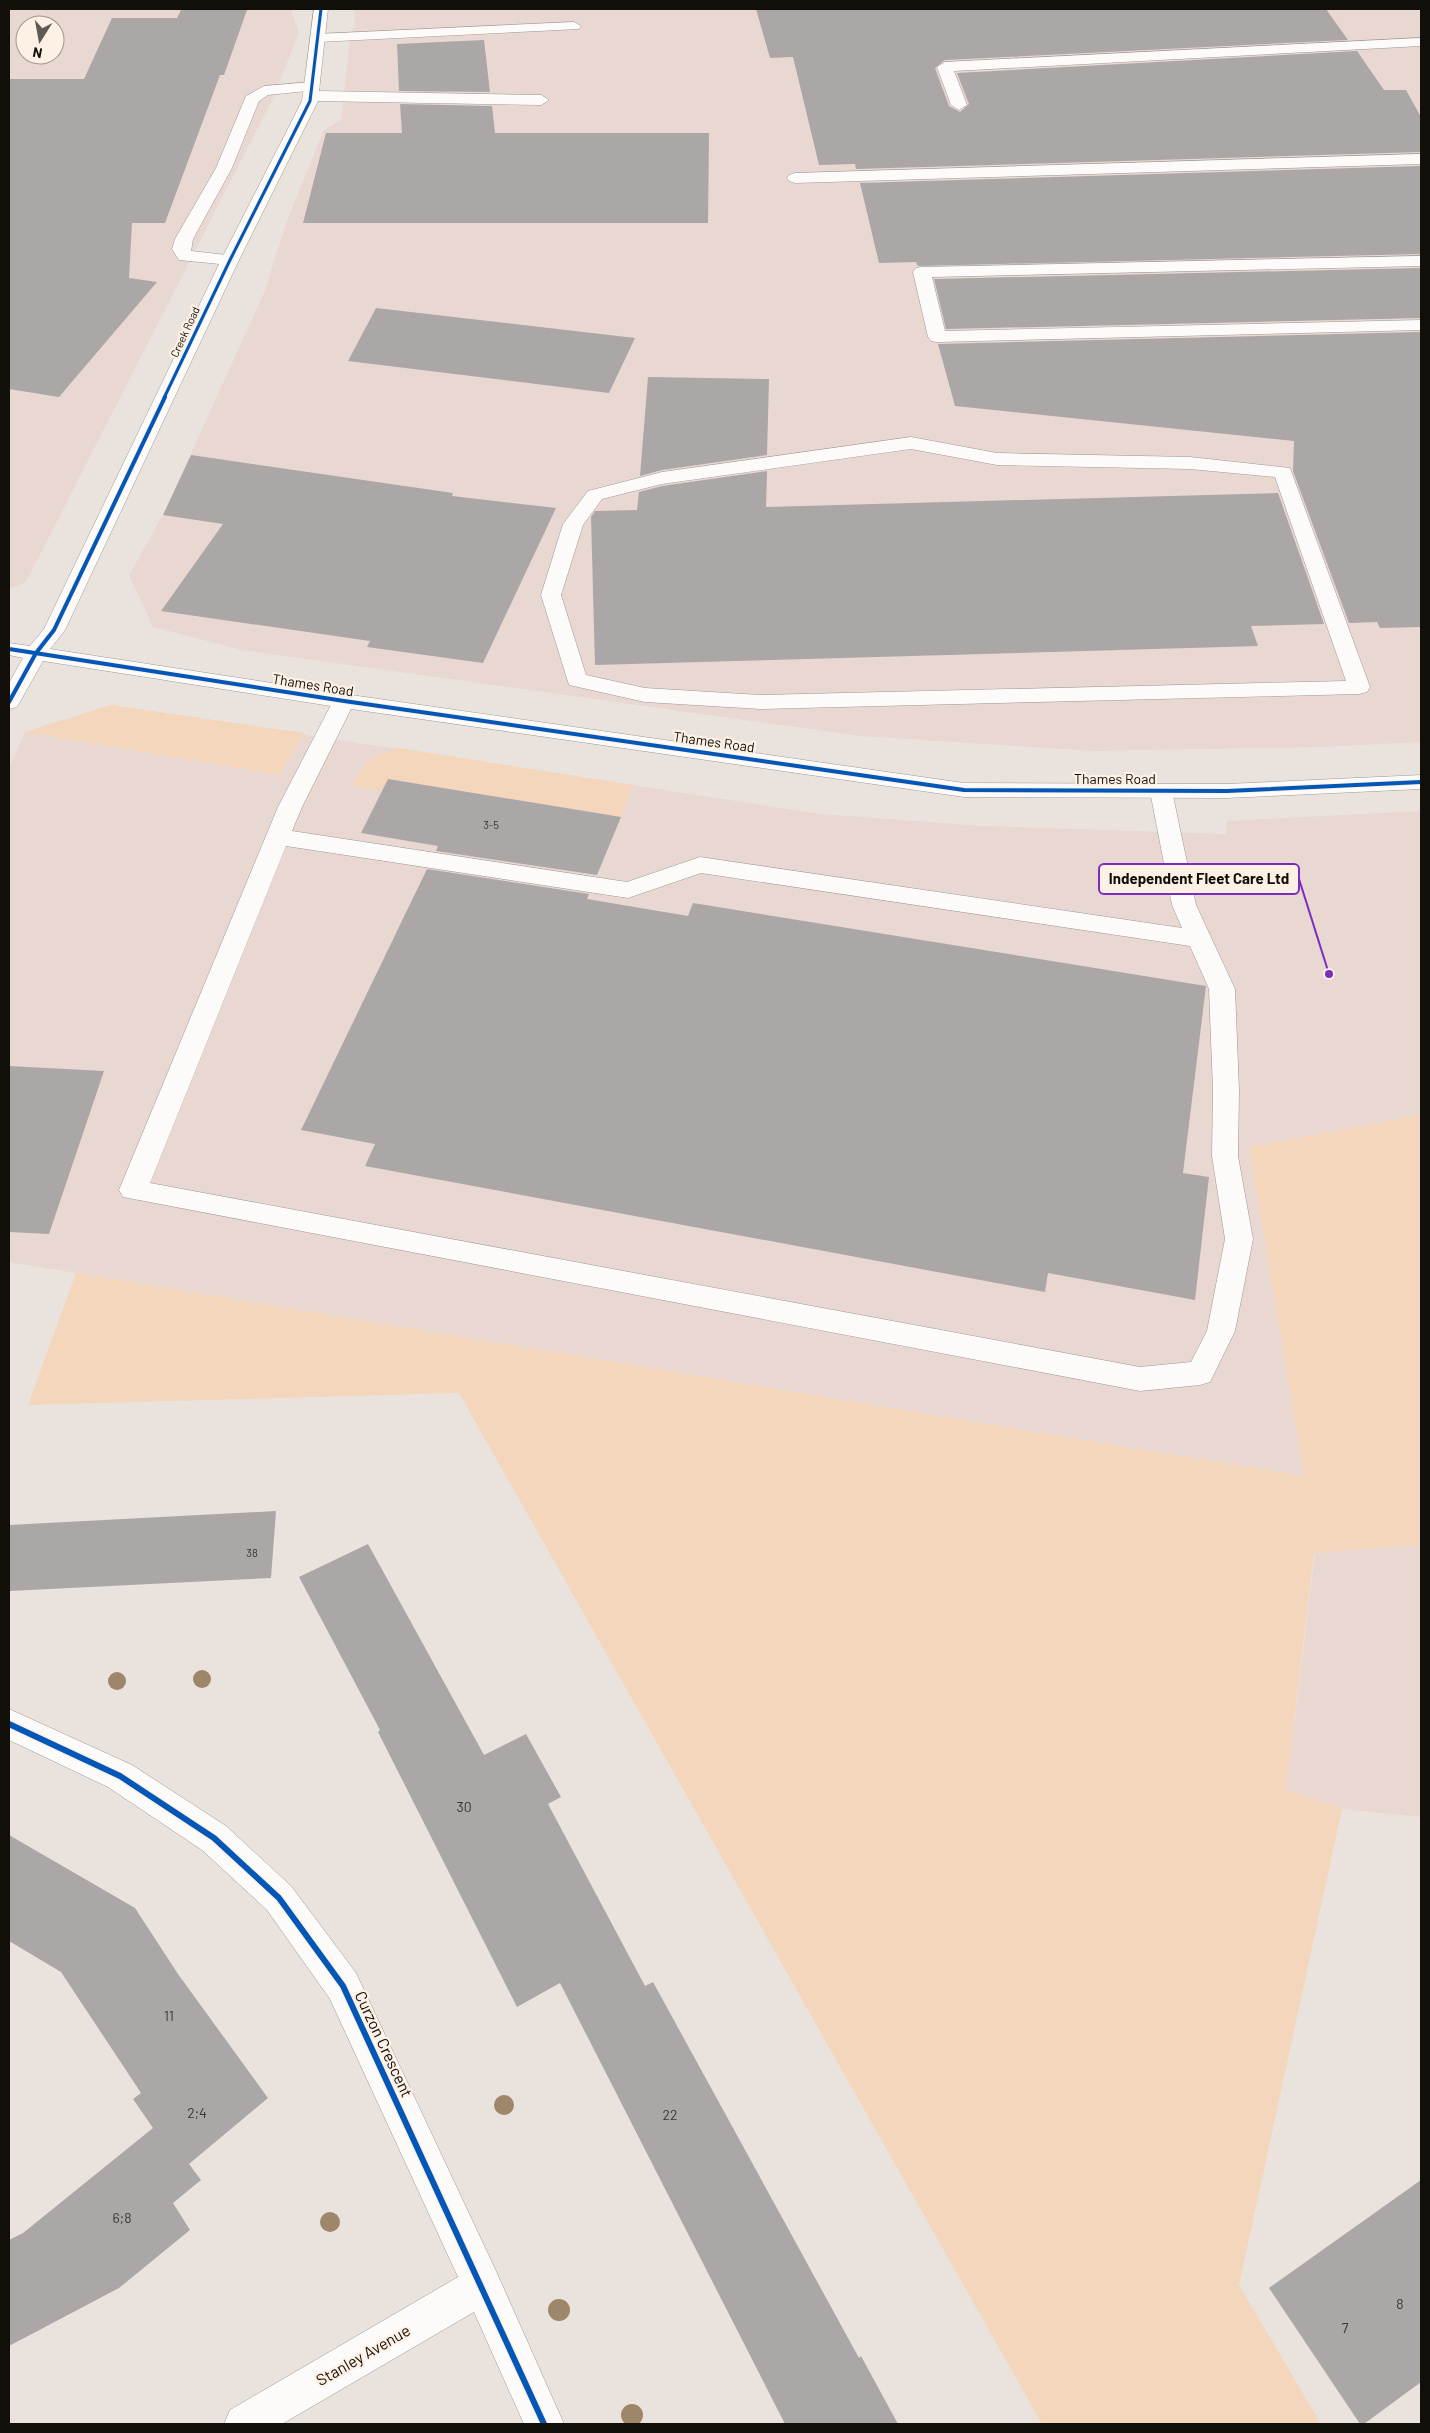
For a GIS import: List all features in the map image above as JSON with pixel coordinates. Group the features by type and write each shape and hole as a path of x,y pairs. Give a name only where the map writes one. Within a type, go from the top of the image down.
{"street":[{"name":"Creek Road","path":"9,702 36,653 54,630 311,92 321,9"},
{"path":"538,9 542,27"},
{"path":"318,38 574,26"},
{"path":"959,105 945,66 1421,42"},
{"path":"230,260 185,256 181,250 184,239 224,168 252,99 264,91 541,100"},
{"path":"795,178 1421,159"},
{"path":"1160,182 1219,181"},
{"path":"1421,260 922,272 937,337 1421,325"},
{"path":"912,443 997,459 1190,463 1283,472 1359,687 760,702 645,695 577,680 552,595 573,524 595,495 662,478 912,443"},
{"name":"Thames Road","path":"9,649 344,701 964,790 1227,791 1421,782"},
{"path":"344,701 290,808 133,1190 1140,1379 1200,1373 1221,1331 1239,1239 1225,1156 1226,1090 1222,989 1184,905 1160,791"},
{"path":"279,837 628,890 700,865 1200,940"},
{"name":"Curzon Crescent","path":"9,1724 120,1776 214,1838 279,1898 343,1986 482,2285 544,2424"},
{"name":"Stanley Avenue","path":"244,2424 482,2285"}],"shaded area":[{"path":"9,9 291,9 299,33 272,100 26,582 9,589"},
{"path":"354,9 1421,9 1421,742 1322,747 1093,751 860,736 242,650 153,627 129,575 163,515 264,293 287,221 324,130 341,120 351,32 355,27"},
{"path":"111,705 821,814 985,826 1226,834 1227,821 1421,811 1421,1115 1250,1148 1304,1476 9,1262 9,768 25,732"},
{"path":"111,705 304,733 280,775 25,732"},
{"path":"399,748 633,785 621,817 388,779 382,791 351,786 365,765 375,757"},
{"path":"1421,1115 1421,1545 1314,1553 1286,1790 1342,1809 1239,2285 1321,2424 1042,2424 459,1393 28,1405 76,1273 1304,1476 1249,1147"},
{"path":"1421,1545 1421,1817 1342,1809 1286,1791 1315,1553"}],"building":[{"path":"756,9 1326,9 1348,40 945,60 935,68 949,106 960,112 969,104 957,73 1357,51 1384,90 1406,90 1421,117 1421,152 856,169 855,164 819,165 793,57 770,58"},
{"path":"181,10 247,10 224,75 220,75 165,223 132,223 129,278 157,282 59,397 9,389 9,79 84,79 112,18 177,18"},
{"path":"484,40 490,92 399,91 397,44"},
{"path":"400,104 492,106 495,133 709,133 708,223 303,223 326,133 402,133"},
{"path":"1421,166 1421,254 918,266 916,262 879,263 860,183"},
{"path":"1421,268 1421,318 946,329 934,279"},
{"path":"376,308 635,338 609,393 348,361"},
{"path":"1421,332 1421,627 1380,628 1377,622 1349,623 1293,471 1294,441 955,406 938,344"},
{"path":"648,377 769,379 767,455 662,470 640,476"},
{"path":"191,455 453,493 452,496 556,508 483,663 367,647 370,641 161,611 223,524 163,515"},
{"path":"767,471 766,507 1278,493 1324,624 1251,626 1258,646 595,665 591,517 595,511 637,510 639,492 662,486"},
{"path":"388,779 621,817 597,875 436,851 438,846 361,833"},
{"path":"427,869 589,894 587,899 688,916 693,903 1206,986 1183,1173 1209,1177 1195,1300 1048,1273 1045,1292 365,1166 375,1144 301,1130"},
{"path":"9,1066 104,1071 49,1234 9,1232"},
{"path":"276,1511 271,1578 9,1591 9,1525"},
{"path":"368,1544 484,1755 526,1734 561,1797 548,1804 645,1986 653,1982 859,2358 861,2356 898,2424 785,2424 560,1983 517,2007 378,1732 380,1730 299,1577"},
{"path":"9,1835 135,1908 178,1974 268,2098 189,2164 201,2180 173,2203 190,2230 119,2288 9,2346 9,2240 23,2233 153,2128 133,2099 141,2093 61,1972 9,1941"},
{"path":"1421,2180 1421,2382 1364,2424 1360,2424 1269,2288"}],"cycle path":[{"path":"9,702 36,653 54,630 230,260 310,101 321,9"},
{"path":"9,649 344,701 964,790 1227,791 1421,782"},
{"path":"9,1724 120,1776 214,1838 279,1898 343,1986 482,2285 544,2424"}],"place":[{"name":"Independent Fleet Care Ltd","path":"1329,974"}]}
